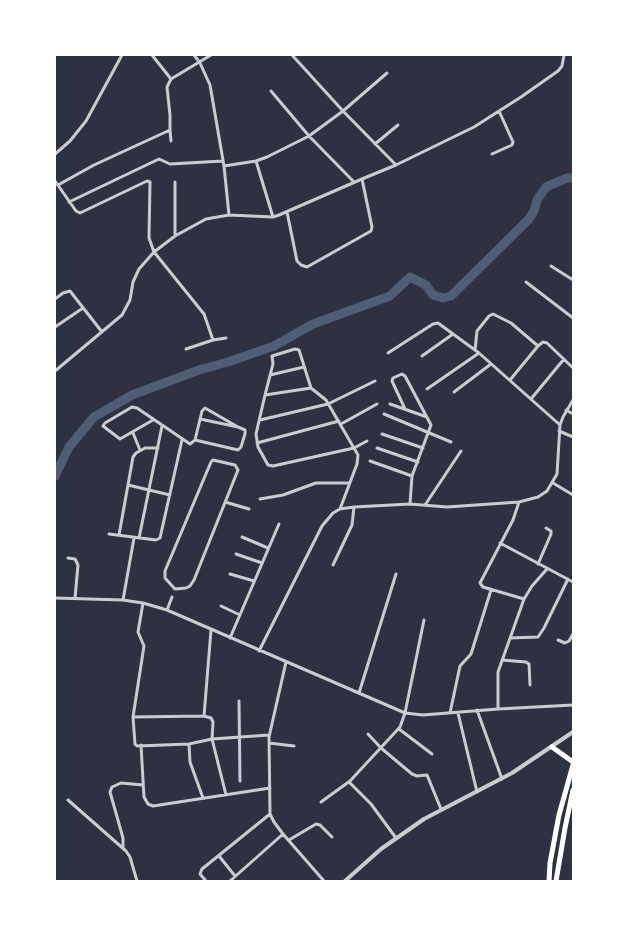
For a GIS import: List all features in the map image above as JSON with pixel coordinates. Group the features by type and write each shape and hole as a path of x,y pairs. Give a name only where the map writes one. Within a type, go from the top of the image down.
{"main road":[{"path":"549,881 558,815 573,763 552,747"},
{"path":"556,881 573,790"}],"street":[{"path":"55,154 86,121 122,55"},
{"path":"152,55 171,79"},
{"path":"194,55 200,63 210,85 224,166 229,215"},
{"path":"171,141 167,87 171,79 211,55"},
{"path":"292,55 396,165"},
{"path":"55,371 122,315 139,269 154,252 175,236 206,219 229,215 273,217 396,165 474,127 499,111 558,71 562,66 564,55"},
{"path":"224,166 256,161 309,136 343,111 387,73"},
{"path":"271,91 309,136 354,182"},
{"path":"492,154 512,145 514,142 499,111"},
{"path":"375,144 398,125"},
{"path":"58,185 94,165 170,130"},
{"path":"69,202 159,159 170,164 223,161"},
{"path":"256,161 273,217"},
{"path":"287,212 297,261 301,265 307,266 371,231 372,227 362,178"},
{"path":"55,182 77,212 80,213 147,181 150,182 149,238 154,252 204,314 213,340"},
{"path":"175,236 176,182"},
{"path":"551,266 573,280"},
{"path":"526,282 573,318"},
{"path":"55,299 63,293 70,292 102,332"},
{"path":"55,327 83,308"},
{"path":"475,350 477,331 489,316 493,314 509,322 538,346"},
{"path":"388,354 436,323 441,324 492,364 560,425"},
{"path":"422,356 453,334"},
{"path":"186,349 213,340 226,338"},
{"path":"510,380 538,346 545,342 573,368"},
{"path":"340,509 358,459 354,448 328,404 311,388 298,350 295,349 272,356 273,364 256,432 257,442 270,466 354,448 367,441"},
{"path":"426,390 479,353"},
{"path":"531,399 564,359"},
{"path":"454,392 492,364"},
{"path":"270,375 304,367"},
{"path":"405,409 392,381 393,378 402,374 405,376 431,425 412,476 410,504"},
{"path":"260,420 328,404 375,381"},
{"path":"265,395 311,388"},
{"path":"259,651 322,526 333,513 340,509 354,507 410,504 447,508 519,502 538,497 547,491 553,483 558,470 560,425 566,410 573,400"},
{"path":"257,442 340,422 377,404"},
{"path":"390,404 427,417"},
{"path":"153,420 120,439 103,426 132,407 153,420 182,440 190,444 195,440 203,409 207,408 244,430 245,434 241,447 238,450 195,440"},
{"path":"566,410 573,414"},
{"path":"384,414 451,442"},
{"path":"200,419 238,427"},
{"path":"139,538 162,426"},
{"path":"559,432 573,437"},
{"path":"133,433 140,450"},
{"path":"382,434 423,448"},
{"path":"109,534 156,540 160,538 182,440"},
{"path":"118,535 133,457 140,450 147,447 158,448"},
{"path":"377,448 418,462"},
{"path":"425,505 461,451"},
{"path":"167,610 173,593 165,578 165,571 212,460 235,465 238,468 194,580 190,586 173,593"},
{"path":"370,461 412,476"},
{"path":"260,499 283,495 316,483 350,483"},
{"path":"553,483 573,494"},
{"path":"128,484 170,495"},
{"path":"225,502 249,509"},
{"path":"519,502 513,520 480,583 483,587 491,590 524,599"},
{"path":"333,565 352,525 354,507"},
{"path":"230,638 279,524"},
{"path":"538,564 551,534 546,528"},
{"path":"242,537 268,548"},
{"path":"123,600 134,538"},
{"path":"500,543 573,582"},
{"path":"236,554 262,563"},
{"path":"68,558 75,559 78,565 74,598"},
{"path":"498,709 497,678 502,660 524,599 532,586 547,569"},
{"path":"230,574 254,581"},
{"path":"358,693 396,574"},
{"path":"510,638 536,638 539,636 568,579"},
{"path":"450,713 460,666 471,654 491,590"},
{"path":"55,598 123,600 143,603 167,610 405,713 423,715 573,705"},
{"path":"143,603 138,632 144,646 133,717 134,743 137,746 189,744 212,739 269,735"},
{"path":"221,606 240,614"},
{"path":"321,802 349,782 399,729 405,713 424,620"},
{"path":"204,716 211,630"},
{"path":"558,640 564,643 568,642 573,634"},
{"path":"502,660 526,662 529,664 530,685"},
{"path":"286,662 269,735 270,814 283,834 324,881"},
{"path":"239,701 240,781"},
{"path":"477,710 502,779"},
{"path":"458,713 477,792"},
{"path":"133,717 204,716 211,718 213,722 212,739 226,795"},
{"path":"399,729 432,754"},
{"path":"345,881 364,862 396,838 441,809 502,779 573,732"},
{"path":"368,734 381,748 415,775 427,775 441,809"},
{"path":"269,743 294,746"},
{"path":"189,744 190,762 203,798"},
{"path":"141,746 144,797 148,804 153,806 270,788"},
{"path":"349,782 370,804 396,838"},
{"path":"124,848 110,792 112,787 121,783 143,785"},
{"path":"68,800 124,848 130,857 136,881"},
{"path":"206,881 201,876 201,872 270,814"},
{"path":"289,840 316,824 320,825 332,837"},
{"path":"230,881 283,834"},
{"path":"219,856 235,876"}],"waterway":[{"path":"55,476 69,447 94,417 132,395 199,370 274,346 313,324 390,296 410,277 426,285 433,295 443,298 451,296 529,219 534,211 537,200 546,187 567,178 573,178"}]}
